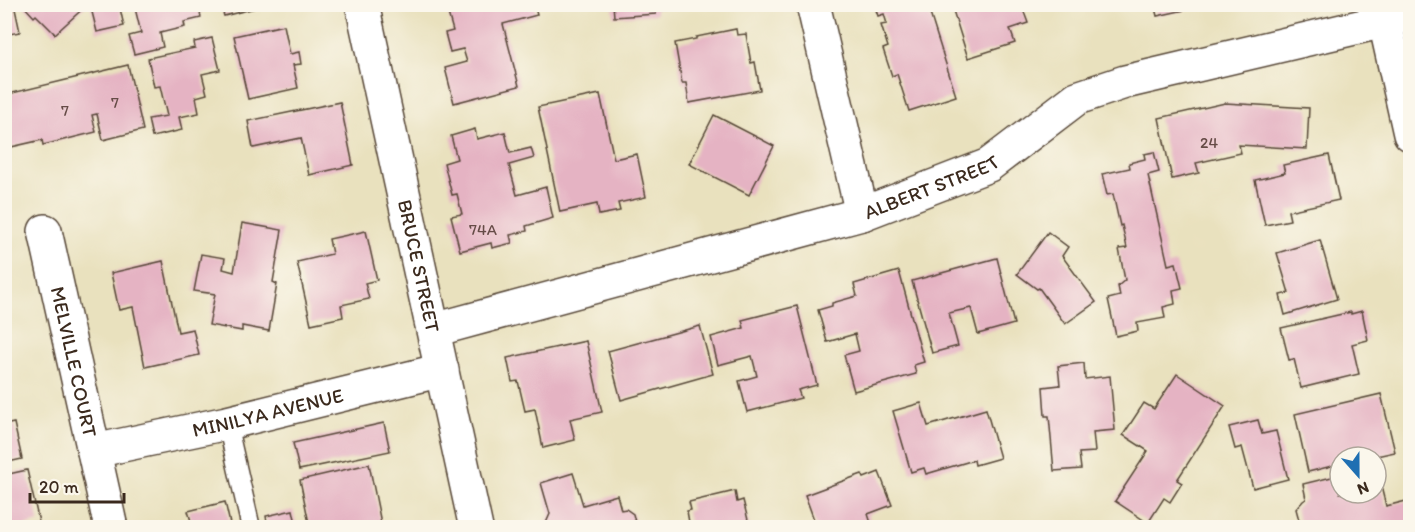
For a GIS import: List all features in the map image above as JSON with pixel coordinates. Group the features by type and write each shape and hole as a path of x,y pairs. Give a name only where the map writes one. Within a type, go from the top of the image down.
{"street":[{"name":"BRUCE STREET","path":"362,4 476,528"},
{"path":"813,4 862,214"},
{"name":"ALBERT STREET","path":"434,330 862,214 989,165 1077,98 1125,82 1392,13"},
{"path":"1392,13 1410,134"},
{"name":"MELVILLE COURT","path":"45,231 111,528"},
{"name":"MINILYA AVENUE","path":"94,451 227,423 442,370"}],"lane":[{"path":"227,423 251,528"}],"building":[{"path":"14,4 20,32 9,34 10,41 4,42 4,6"},
{"path":"22,4 88,4 55,34"},
{"path":"90,4 119,4 124,26 97,32"},
{"path":"134,4 267,5 224,16 221,7 200,12 201,18 184,22 185,27 160,33 163,47 134,54 129,36 141,33"},
{"path":"477,4 534,4 537,15 503,24 519,86 454,103 445,68 467,62 463,49 450,52 445,33 453,31 448,13"},
{"path":"613,4 684,4 684,6 656,8 656,14 614,17"},
{"path":"874,4 927,4 956,96 909,111 897,74 892,76 883,49 888,47 881,25 887,24 884,14 878,16"},
{"path":"951,4 1021,4 1028,23 1010,29 1015,43 968,58"},
{"path":"1079,4 1093,4 1086,11"},
{"path":"1159,4 1184,4 1185,10 1157,16 1155,8 1159,7"},
{"path":"284,25 290,54 299,52 301,64 293,65 298,88 248,99 234,36"},
{"path":"736,29 737,35 746,34 751,63 755,62 760,90 689,103 686,83 682,83 675,43"},
{"path":"212,38 220,70 202,74 207,94 196,97 199,113 179,117 182,130 152,137 148,119 167,116 160,86 154,87 148,58 195,48 194,42"},
{"path":"128,65 143,130 103,140 97,114 92,115 96,132 43,145 42,140 11,147 4,121 4,95"},
{"path":"600,94 614,159 637,154 646,197 618,203 620,211 599,215 597,204 560,212 538,107"},
{"path":"340,102 353,165 309,175 301,138 253,148 248,121"},
{"path":"1225,103 1309,108 1307,149 1239,145 1241,153 1196,163 1199,173 1172,179 1159,118"},
{"path":"714,115 774,146 749,195 689,164"},
{"path":"475,129 477,139 505,132 510,153 531,148 534,158 509,165 517,195 546,187 553,218 526,226 527,231 510,235 512,243 492,248 491,243 460,251 451,216 462,214 457,194 452,195 444,163 457,159 451,136"},
{"path":"1154,152 1159,172 1148,175 1168,265 1176,263 1182,288 1173,290 1175,304 1163,307 1165,318 1137,323 1138,331 1116,336 1108,299 1120,296 1118,286 1125,280 1119,249 1127,248 1113,194 1107,195 1102,174 1130,168 1129,163 1145,159 1144,154"},
{"path":"1329,155 1339,200 1288,211 1290,220 1265,225 1255,180 1285,173 1283,165"},
{"path":"242,223 282,230 273,282 277,284 269,331 242,326 242,331 209,325 215,294 194,291 201,254 225,258 223,269 234,272"},
{"path":"366,231 377,280 365,283 369,299 341,305 343,317 311,324 297,262 332,254 329,239"},
{"path":"1048,232 1068,247 1062,256 1096,302 1065,324 1039,288 1037,289 1017,274"},
{"path":"1320,240 1337,299 1285,315 1280,295 1289,293 1277,253"},
{"path":"997,258 1014,324 978,334 971,308 949,313 958,346 932,353 912,281"},
{"path":"163,261 178,332 193,329 199,355 145,367 133,307 119,310 111,273"},
{"path":"899,271 924,362 914,365 916,374 854,391 844,355 859,351 855,334 827,342 818,310 832,306 832,303 857,296 854,284"},
{"path":"797,306 817,385 798,390 801,398 747,412 739,381 757,376 752,356 718,365 711,337 744,328 742,320"},
{"path":"1362,311 1368,340 1352,344 1359,374 1301,388 1294,359 1289,360 1281,328"},
{"path":"700,326 713,374 621,400 608,351"},
{"path":"586,341 602,412 570,419 575,440 543,448 535,409 525,411 518,381 512,382 507,358"},
{"path":"1084,363 1085,379 1110,376 1115,430 1093,432 1095,452 1079,453 1081,469 1054,471 1049,416 1045,416 1043,387 1060,385 1058,366"},
{"path":"1177,374 1225,406 1177,480 1182,483 1170,502 1164,498 1148,523 1115,501 1148,451 1123,435 1144,403 1154,409"},
{"path":"1381,394 1395,452 1388,454 1388,445 1328,445 1328,467 1308,472 1295,414"},
{"path":"921,403 928,426 986,409 1000,458 975,465 974,460 926,474 924,468 911,472 893,411"},
{"path":"1258,420 1262,434 1276,431 1288,479 1253,488 1242,447 1235,449 1229,427"},
{"path":"14,423 22,459 4,463 4,425"},
{"path":"384,423 390,451 299,470 293,443"},
{"path":"369,464 382,528 310,528 300,480"},
{"path":"27,470 39,522 9,528 4,508 4,475"},
{"path":"879,472 892,505 868,514 871,523 857,528 851,526 817,528 805,495 862,474 864,478"},
{"path":"573,473 583,505 617,495 621,510 626,509 633,514 635,522 632,528 547,528 546,523 550,514 541,483"},
{"path":"1328,478 1328,505 1386,506 1410,500 1410,528 1310,527 1299,520 1296,509 1306,499 1303,484"},
{"path":"735,491 737,502 743,500 750,528 690,528 687,511 691,510 689,502"},
{"path":"225,502 231,528 193,528 188,511"},
{"path":"293,510 297,528 268,528 266,516"},
{"path":"1219,523 1220,528 1204,528 1204,527"}]}
